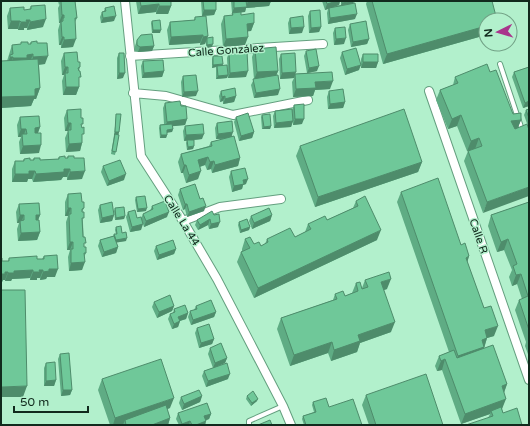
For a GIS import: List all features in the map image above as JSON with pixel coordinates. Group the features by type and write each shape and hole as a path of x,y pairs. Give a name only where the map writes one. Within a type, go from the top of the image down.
{"street":[{"name":"Calle La 44","path":"125,1 133,93 141,156 218,279 283,406 291,425"},
{"name":"Calle González","path":"130,56 323,44"},
{"name":"Calle R","path":"429,91 529,380"},
{"path":"133,93 166,96 233,115 308,100"},
{"path":"183,221 220,207 281,199"}],"lane":[{"path":"500,64 524,137"},
{"path":"249,425 249,422 283,406"}],"building":[{"path":"61,1 75,1 77,18 75,18 76,39 64,40 64,37 62,37 61,22 63,21 64,15 62,15"},
{"path":"140,1 171,1 171,6 159,6 159,4 141,6"},
{"path":"203,1 216,1 216,10 204,10"},
{"path":"234,1 246,1 247,7 234,8"},
{"path":"326,1 337,1 327,4"},
{"path":"342,1 354,1 342,3"},
{"path":"372,1 492,1 495,12 478,12 478,28 387,54"},
{"path":"355,3 357,14 330,18 329,8"},
{"path":"45,5 46,19 30,22 30,20 26,20 27,22 11,21 10,8 24,7 24,10 31,9 31,6"},
{"path":"114,6 116,16 103,18 102,12 106,11 105,8"},
{"path":"320,10 321,27 311,28 310,11"},
{"path":"241,12 241,15 254,13 254,23 247,24 248,37 226,39 224,16"},
{"path":"206,16 208,36 171,37 170,22 195,20 195,17"},
{"path":"303,16 304,27 291,28 290,18"},
{"path":"160,20 161,30 153,30 152,21"},
{"path":"366,21 369,39 353,42 350,24"},
{"path":"345,27 346,38 336,39 335,28"},
{"path":"152,34 154,46 140,47 137,45 137,40 141,35"},
{"path":"213,37 213,44 207,45 207,38"},
{"path":"37,41 37,43 47,43 48,56 33,57 33,54 27,55 27,58 10,57 10,55 13,54 12,45 21,44 21,42 28,42 28,44 31,44 31,42"},
{"path":"276,47 278,71 257,72 255,49"},
{"path":"356,48 361,65 347,69 342,52"},
{"path":"316,49 319,66 309,68 306,51"},
{"path":"247,51 248,71 230,73 229,52"},
{"path":"77,52 78,62 80,62 80,67 78,68 81,77 79,77 79,87 66,87 65,73 68,73 68,67 65,67 64,53"},
{"path":"119,53 124,53 125,73 119,73"},
{"path":"295,53 296,72 282,73 281,54"},
{"path":"363,54 378,54 378,62 363,62"},
{"path":"213,56 222,56 223,64 213,65"},
{"path":"38,59 40,88 35,89 35,96 1,97 1,61"},
{"path":"163,60 164,71 144,73 143,61"},
{"path":"487,64 490,72 496,70 513,114 521,113 521,120 511,121 515,129 527,124 529,130 529,187 487,202 468,151 482,146 479,138 471,141 461,115 452,119 440,90 458,83 455,77"},
{"path":"227,65 228,75 218,76 217,66"},
{"path":"529,67 529,101 525,103 514,72"},
{"path":"332,72 333,81 315,82 316,88 296,89 295,74"},
{"path":"196,75 198,91 184,92 183,76"},
{"path":"278,75 280,89 256,93 253,79"},
{"path":"235,88 236,96 225,99 225,96 222,97 221,91"},
{"path":"343,89 345,102 330,104 329,91"},
{"path":"180,101 181,106 186,106 187,119 167,122 165,103"},
{"path":"304,104 304,119 295,119 294,105"},
{"path":"81,109 83,124 81,124 82,128 84,127 82,143 69,144 68,130 71,130 71,123 68,123 67,110"},
{"path":"292,109 293,121 276,123 275,111"},
{"path":"404,109 422,162 318,197 300,146"},
{"path":"529,109 529,118 526,110"},
{"path":"248,113 254,132 241,136 236,117"},
{"path":"116,114 121,114 119,132 115,132"},
{"path":"270,114 271,126 264,127 262,115"},
{"path":"39,116 40,127 35,128 35,133 41,133 41,145 23,146 22,134 27,134 26,129 21,129 20,117"},
{"path":"232,121 233,132 218,134 217,123"},
{"path":"172,124 173,129 167,130 167,135 161,135 160,125"},
{"path":"203,124 204,134 186,135 185,126"},
{"path":"115,134 119,135 116,152 112,151"},
{"path":"234,136 240,158 215,165 214,161 210,162 208,157 198,160 201,171 189,175 181,154 212,146 211,142"},
{"path":"187,140 194,140 194,146 188,147"},
{"path":"65,156 65,158 68,158 68,156 74,156 74,158 84,158 85,171 70,172 70,169 64,169 64,172 36,174 35,171 29,171 29,174 15,174 15,161 24,161 24,159 30,158 30,160 34,160 34,158 40,158 40,160 59,159 59,157"},
{"path":"120,160 126,174 109,181 103,166"},
{"path":"245,168 248,179 243,180 244,184 234,186 231,171"},
{"path":"438,178 461,245 465,243 469,256 466,258 484,308 491,306 498,326 485,330 487,338 482,340 484,347 458,356 401,192"},
{"path":"195,184 200,199 203,198 206,206 189,212 180,189"},
{"path":"81,193 82,202 84,202 82,212 84,212 84,218 82,218 83,237 85,237 86,243 84,243 84,247 86,247 86,253 84,253 85,262 71,263 71,249 73,249 73,242 70,242 69,214 71,214 71,208 68,208 68,194"},
{"path":"145,196 147,208 138,209 136,197"},
{"path":"365,196 381,230 258,288 241,252 250,248 245,239 250,237 254,244 259,242 261,246 268,242 267,239 290,228 295,237 311,229 308,224 325,216 327,220 358,206 356,201"},
{"path":"165,201 169,212 146,221 143,214 153,209 152,206"},
{"path":"112,202 114,215 102,218 100,205"},
{"path":"529,202 529,330 519,300 528,296 521,274 516,275 513,266 517,264 508,239 501,242 491,215"},
{"path":"39,203 40,215 36,215 36,220 39,220 40,232 21,233 20,221 24,220 24,215 20,215 19,204"},
{"path":"124,207 125,216 116,218 115,208"},
{"path":"269,208 272,215 254,223 251,216"},
{"path":"135,210 137,218 141,217 143,224 132,227 128,212"},
{"path":"212,211 214,215 219,214 220,222 211,224 210,219 200,225 197,220"},
{"path":"247,219 250,227 241,230 239,222"},
{"path":"121,226 122,233 126,232 127,238 116,240 114,234 117,234 116,227"},
{"path":"114,236 118,247 104,252 100,240"},
{"path":"173,240 176,249 159,255 156,246"},
{"path":"57,255 58,269 49,269 49,271 43,272 43,270 39,270 40,272 33,272 33,270 14,271 14,273 5,272 5,274 1,274 1,258 2,261 9,261 9,258 37,256 37,259 44,259 44,256"},
{"path":"389,272 391,279 381,282 395,322 358,335 360,341 334,350 332,342 294,355 281,318 337,299 335,294 343,291 345,296 358,291 356,283 360,282 362,289 368,287 365,280"},
{"path":"1,290 25,290 27,386 1,387"},
{"path":"170,295 174,306 159,312 154,302"},
{"path":"211,300 216,312 193,320 190,311 197,309 196,306"},
{"path":"185,305 188,313 178,317 180,321 174,324 170,314 175,312 174,309"},
{"path":"209,324 214,339 201,343 197,328"},
{"path":"221,343 227,358 215,363 210,348"},
{"path":"493,345 507,384 502,386 506,399 465,414 445,359 441,361 439,356 454,350 457,358"},
{"path":"69,353 72,390 63,390 60,354"},
{"path":"161,359 174,398 115,418 102,379"},
{"path":"55,362 56,380 46,381 46,363"},
{"path":"227,363 230,374 208,381 204,371"},
{"path":"426,374 443,425 376,425 366,395"},
{"path":"199,390 202,396 184,404 181,397"},
{"path":"253,391 258,399 252,403 247,396"},
{"path":"326,398 329,407 353,399 362,425 306,425 303,416 316,412 313,402"},
{"path":"207,403 211,414 204,416 206,421 196,425 192,425 190,421 182,424 178,413"},
{"path":"166,405 170,418 152,425 126,425 125,420"},
{"path":"501,407 503,413 517,408 522,425 466,425 493,416 491,411"},
{"path":"270,420 272,425 258,425"}]}
